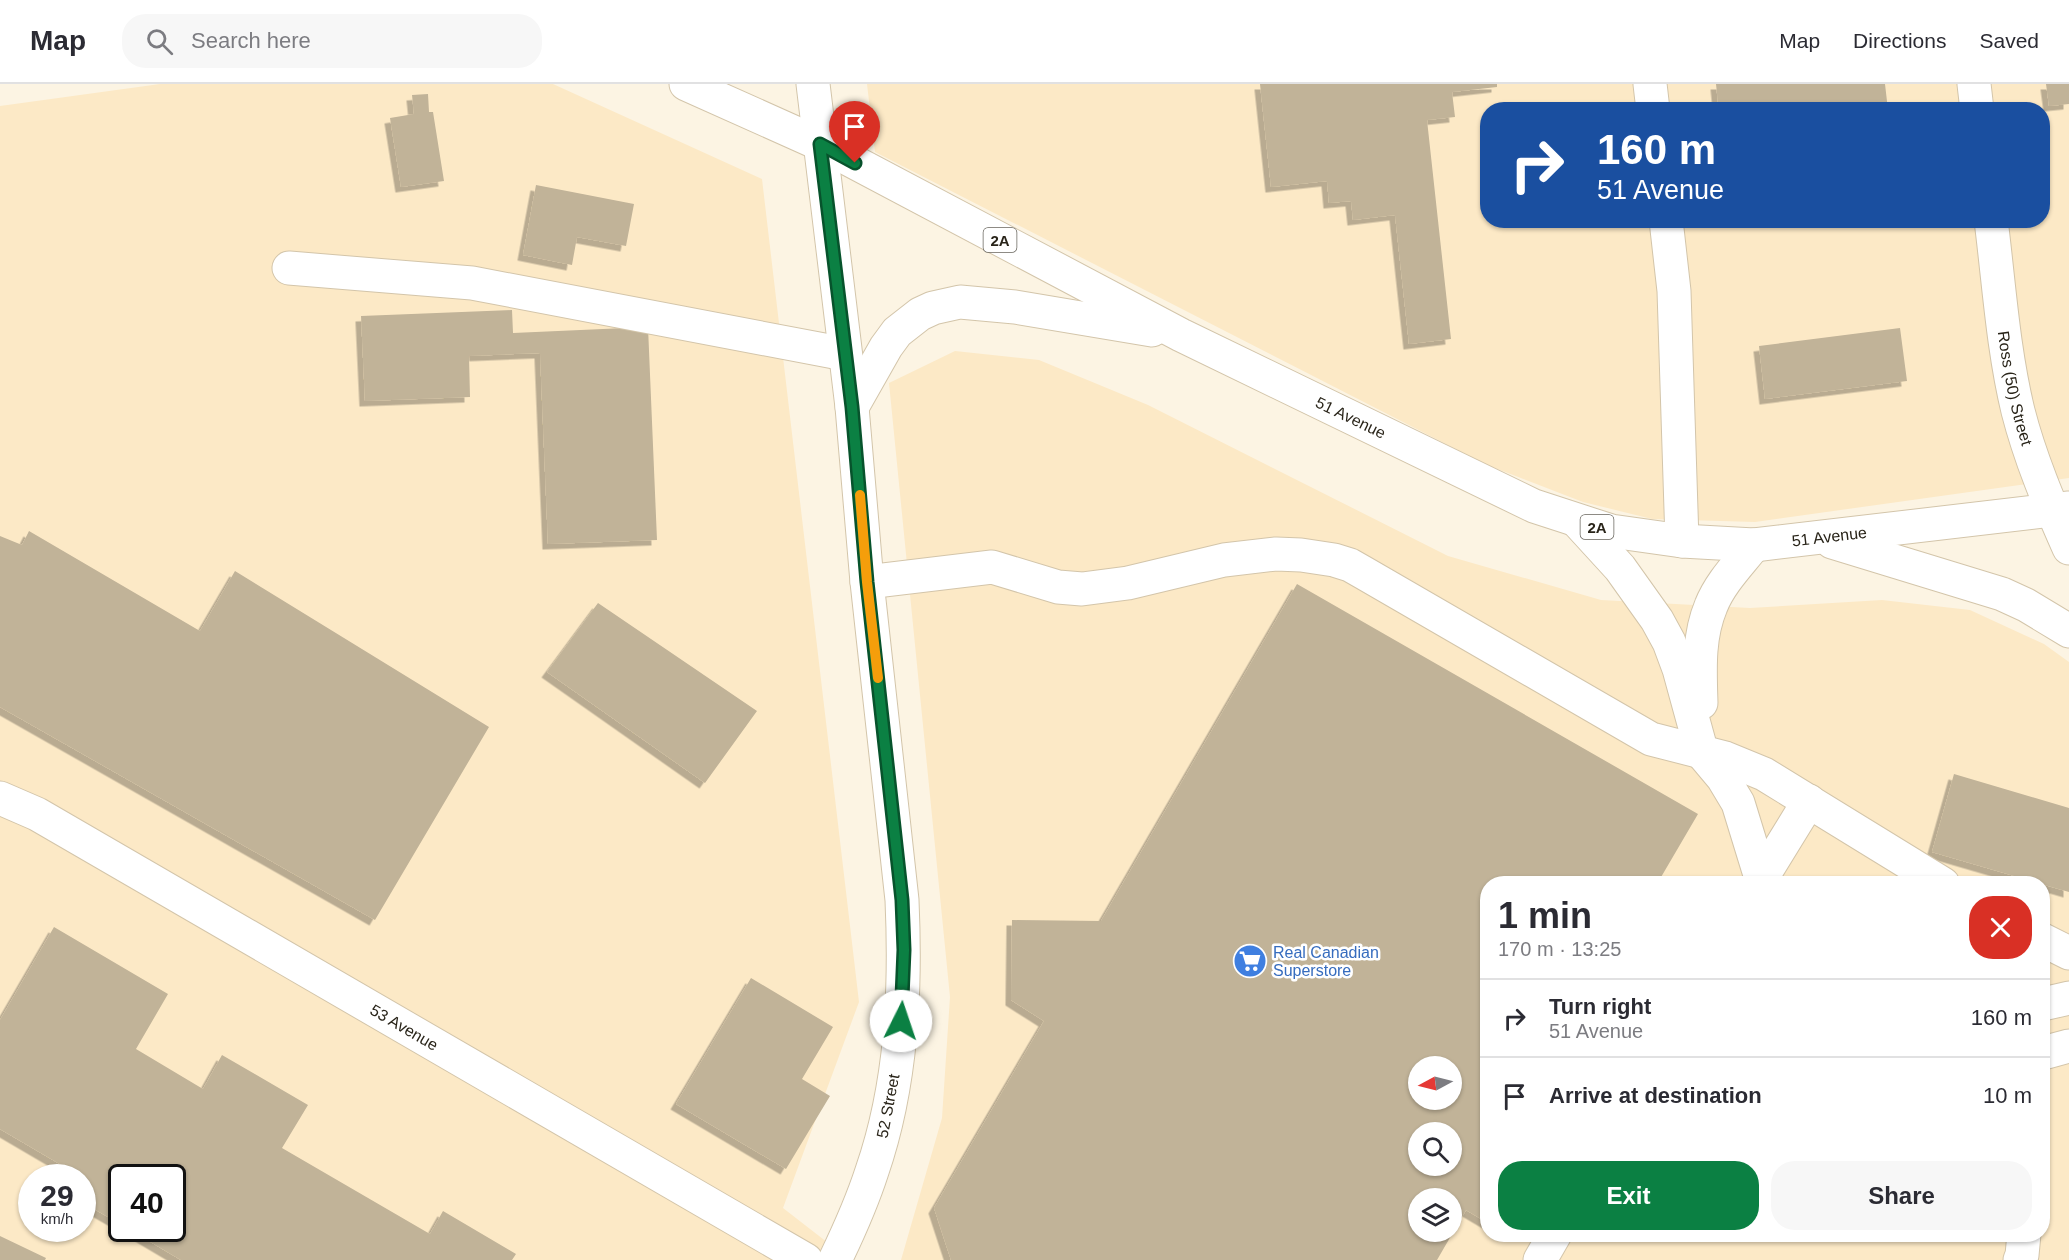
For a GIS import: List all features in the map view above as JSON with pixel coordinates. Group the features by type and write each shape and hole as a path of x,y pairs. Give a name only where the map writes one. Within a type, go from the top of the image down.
{"main road":[{"name":"51 Avenue","path":"686,84 820,144 1181,335 1534,506 1577,521 1611,531 1682,541 1754,545 2060,509"},
{"name":"52 Street","path":"813,84 852,407 867,582 902,900 904,950 903,1003 897,1059 884,1127 866,1190 835,1260"},
{"path":"1650,84 1652,102"},
{"path":"1974,84 1976,102"},
{"path":"1667,228 1674,291 1682,541"},
{"name":"Ross (50) Street","path":"1992,228 2014,389 2030,452 2060,509 2069,548"},
{"path":"289,268 472,283 845,354"},
{"path":"852,407 885,347 897,333 920,315 947,304 960,302 1015,307 1181,335"},
{"path":"1577,521 1620,568 1652,613 1669,642 1679,669 1702,753 1723,778 1738,803 1759,876"},
{"path":"1819,538 2002,594 2026,605 2069,631"},
{"path":"1702,753 1700,669 1703,631 1711,605 1720,589 1754,545"},
{"path":"867,582 992,567 1058,587 1082,589 1128,583 1224,560 1276,555 1301,555 1334,560 1350,565 1651,739 1745,765 1764,774 1930,876"},
{"name":"53 Avenue","path":"0,798 37,813 806,1260"},
{"path":"1763,876 1809,801"},
{"path":"2050,944 2069,953"},
{"path":"2050,1002 2069,998"},
{"path":"2050,1051 2069,1046"},
{"path":"1540,1260 1550,1242"},
{"path":"2020,1260 2023,1242"}],"shaded area":[{"path":"160,84 553,84 762,179 859,1002 783,1208 850,1260 0,1260 0,106"},
{"path":"867,84 2069,84 2069,478 1755,522 1652,519 1583,502 1487,465 875,152"},
{"path":"955,351 1039,360 1148,405 1448,556 1601,600 1750,608 1882,600 1970,610 2044,644 2069,662 2069,1260 901,1260 942,1118 950,997 889,383"}],"building":[{"path":"1260,84 1497,84 1497,87 1452,92 1455,117 1427,120 1451,339 1409,344 1395,215 1353,220 1351,201 1329,203 1327,181 1271,187"},
{"path":"1716,84 1885,84 1887,102 1718,102"},
{"path":"2046,84 2069,84 2069,104 2050,106"},
{"path":"428,94 429,112 433,112 444,181 401,187 390,118 414,114 412,95"},
{"path":"536,185 634,204 626,246 577,237 572,265 523,255"},
{"path":"512,310 513,333 648,327 657,540 548,544 540,353 469,356 470,397 365,401 361,316"},
{"path":"1900,328 1907,381 1765,399 1759,346"},
{"path":"29,531 200,631 235,571 489,727 375,920 0,707 0,536 22,545"},
{"name":"Real Canadian Superstore","path":"1297,584 1698,814 1662,876 1480,876 1480,1218 1466,1210 1462,1217 1462,1188 1408,1188 1408,1242 1447,1242 1437,1260 951,1260 934,1208 1044,1021 1011,1000 1012,920 1101,921"},
{"path":"598,603 757,711 705,783 547,672"},
{"path":"1954,774 2069,808 2069,892 2050,886 2050,876 2014,876 1932,852"},
{"path":"54,927 168,994 136,1049 203,1089 222,1055 308,1105 282,1148 430,1234 443,1211 516,1254 512,1260 181,1260 151,1242 186,1242 186,1164 108,1164 108,1217 96,1210 96,1164 60,1164 0,1129 0,1020"},
{"path":"751,978 833,1027 802,1079 830,1096 786,1169 676,1104"},
{"path":"0,1236 46,1258 45,1260 0,1260"}],"slow traffic":[{"path":"860,495 878,678"}],"place":[{"name":"Real Canadian Superstore","path":"1250,961"}],"route":[{"path":"855,163 820,144 852,407 867,582 902,900 904,950 901,1021"}]}
